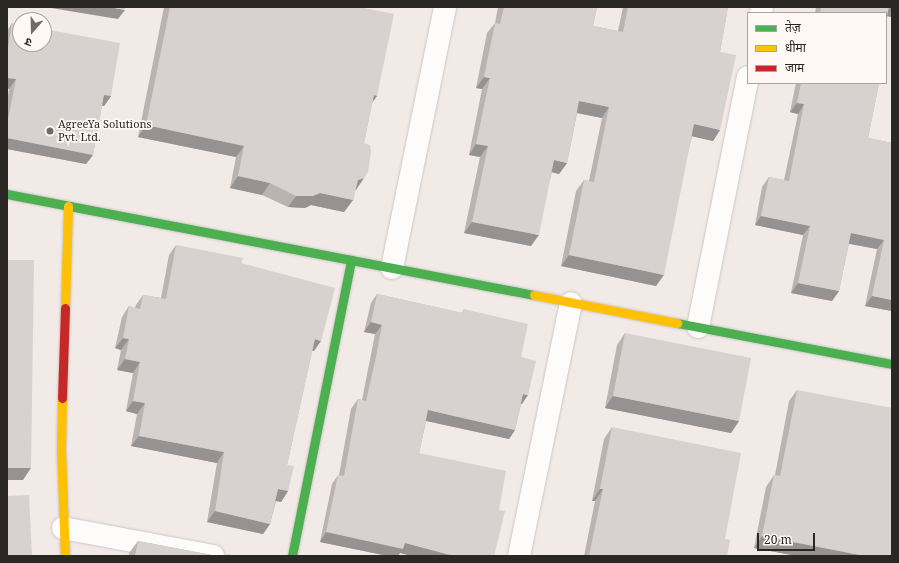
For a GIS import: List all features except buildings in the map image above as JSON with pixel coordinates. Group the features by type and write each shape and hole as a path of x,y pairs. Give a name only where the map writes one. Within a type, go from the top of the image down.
{"street":[{"path":"392,268 445,7"},
{"path":"698,327 747,82"},
{"path":"7,194 892,364"},
{"path":"65,556 61,449 68,206"},
{"path":"292,556 351,260"},
{"path":"519,556 571,303"},
{"path":"63,528 213,556"}],"traffic: fast":[{"path":"7,194 534,295"},
{"path":"292,556 351,260"},
{"path":"677,323 892,364"}],"traffic: slow":[{"path":"65,308 68,206"},
{"path":"534,295 677,323"},
{"path":"62,398 61,449 65,556"}],"traffic: jam":[{"path":"62,398 65,308"}],"place":[{"name":"AgreeYa Solutions Pvt. Ltd.","path":"50,131"}]}
